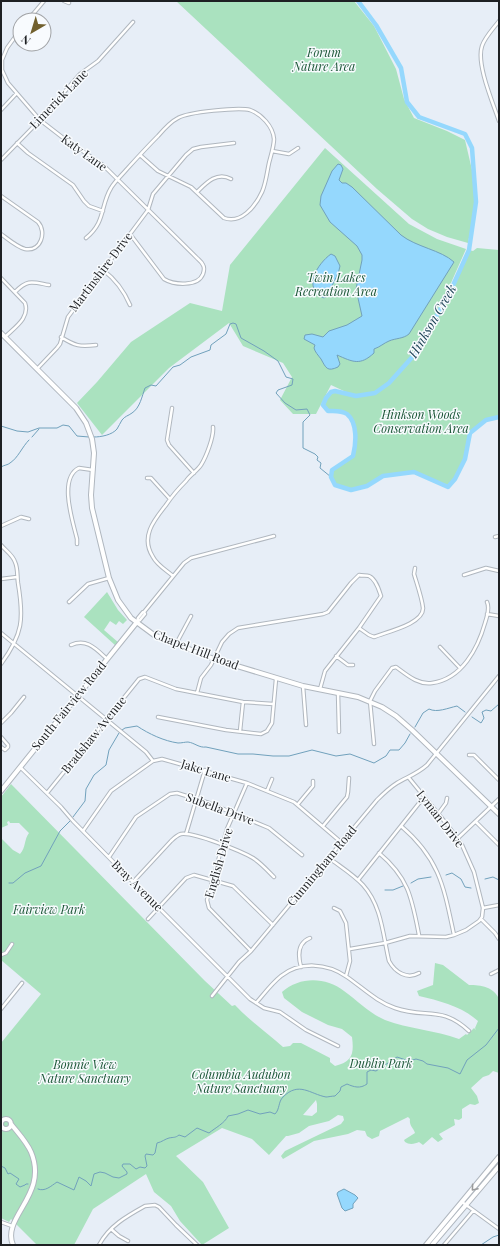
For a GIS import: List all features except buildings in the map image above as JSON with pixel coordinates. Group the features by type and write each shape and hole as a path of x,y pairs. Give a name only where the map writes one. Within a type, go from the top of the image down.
{"street":[{"path":"35,12 44,1"},
{"path":"64,1 69,3"},
{"path":"499,21 485,40 481,53 481,65 499,121"},
{"name":"Limerick Lane","path":"1,160 40,120 80,74 106,54 134,22"},
{"name":"Katy Lane","path":"12,41 2,60 2,70 8,83 16,94 40,120 103,165 204,265 204,274 198,281 169,282 164,279 130,234"},
{"path":"1,110 16,94"},
{"path":"86,238 98,224 104,211 108,192 140,155 170,123 177,118 189,114 240,109 249,110 256,113 271,128 274,140 264,188 259,198 243,216 238,219 230,220 219,214 191,187 154,168 140,155"},
{"path":"17,143 32,156 73,185 89,206 104,211"},
{"name":"Martinshire Drive","path":"37,369 57,348 68,317 148,210 153,194 186,155 193,149 201,147 234,143"},
{"path":"272,151 289,154 298,148"},
{"path":"197,192 211,179 226,176 231,179"},
{"path":"1,196 41,225 43,235 41,240 34,248 25,249 19,247 1,234"},
{"path":"103,270 114,278 128,298 130,305"},
{"path":"1,278 25,303 26,313 25,318 5,337"},
{"path":"15,292 21,286 30,282 49,285"},
{"name":"Chapel Hill Road","path":"1,333 76,408 83,417 89,430 94,451 91,495 92,508 110,578 118,600 132,618 154,635 214,659 276,679 370,701 382,707 396,716 499,814"},
{"path":"61,337 73,345 80,347 96,346"},
{"path":"172,408 167,440 169,445 194,472"},
{"path":"173,576 159,565 152,557 148,543 149,531 152,523 170,499 201,466 213,434 212,427"},
{"path":"77,544 68,505 70,478 72,473 79,468 93,470"},
{"path":"147,478 151,478 170,499"},
{"path":"1,526 21,517 29,519"},
{"path":"137,622 138,618 184,563 190,558 274,536"},
{"path":"495,537 499,536"},
{"path":"1,545 15,561 22,605 22,619 15,644 1,664"},
{"path":"359,628 374,637 413,622 419,618 423,609 414,574 415,568"},
{"path":"464,575 478,569 486,568 499,572"},
{"path":"273,704 243,702 197,693 201,678 214,659 222,642 229,634 238,628 316,616 328,612 351,583 359,576 369,576 374,580 380,590 380,596 359,628 325,671 320,689"},
{"path":"1,579 17,577"},
{"path":"69,602 88,584 110,578"},
{"path":"374,744 370,701 375,691 392,668 396,667 410,678 421,682 432,683 446,678 460,668 471,657 478,643 487,614 487,602"},
{"path":"487,614 499,616"},
{"path":"176,644 191,616"},
{"name":"South Fairview Road","path":"1,791 137,622"},
{"path":"1,633 77,697 146,752 153,762 111,791 83,831"},
{"path":"72,645 82,642 89,644 107,659"},
{"path":"440,647 460,668"},
{"path":"336,656 348,665 352,665"},
{"name":"Cunningham Road","path":"212,996 240,962 252,952 385,792 396,783 409,778 427,765 499,676"},
{"name":"Bradshaw Avenue","path":"47,794 142,677 176,689 197,693"},
{"path":"158,717 226,730 261,734 268,731 272,723 276,679"},
{"path":"303,686 306,725"},
{"path":"338,693 339,732"},
{"path":"1,723 12,714 24,698"},
{"path":"240,731 243,702"},
{"path":"1,737 8,745 8,748 5,750 1,748"},
{"path":"469,754 474,755 499,780"},
{"name":"Jake Lane","path":"153,762 166,759 205,770 247,783 298,804 342,843"},
{"name":"Bray Avenue","path":"20,767 133,882 256,1003"},
{"path":"186,834 205,770"},
{"path":"267,791 272,778"},
{"path":"323,826 347,796 349,778"},
{"name":"Lyman Drive","path":"409,778 458,838 474,872 483,908"},
{"path":"298,804 313,786 313,781"},
{"name":"English Drive","path":"247,783 227,829 207,900 209,908 252,952"},
{"name":"Subella Drive","path":"109,857 136,817 170,794 177,793 234,813 269,828 302,855"},
{"path":"358,880 424,797"},
{"path":"438,814 446,803 447,798"},
{"path":"458,838 499,799"},
{"path":"476,822 499,845"},
{"path":"401,826 421,845 435,866 444,890 454,936"},
{"path":"133,882 176,836 186,834 222,846 253,859 274,876"},
{"path":"379,853 395,868 408,890 412,899 419,935"},
{"path":"330,858 358,880 368,892 376,906 389,961 396,971 406,976 414,976 419,973"},
{"path":"148,919 186,878 194,875 236,888 273,925"},
{"path":"350,949 385,943 410,936 454,936 466,930 481,919 483,908 499,905"},
{"path":"334,908 340,912 346,923 350,949 350,961 346,976"},
{"path":"481,919 495,933 499,940"},
{"path":"301,967 298,952 306,940 310,938"},
{"path":"1,955 6,953 12,944"},
{"path":"338,1046 306,1030 280,1012 264,1008 256,1003 271,985 290,971 301,967 322,966 333,969 346,976 372,996 390,1007 409,1012 430,1013 446,1016 456,1020 469,1032"},
{"path":"491,974 499,970"},
{"path":"1,1009 22,983"},
{"path":"13,1245 11,1234 12,1226 31,1193 35,1180 35,1168 32,1153 9,1119 2,1119 1,1125 4,1128 17,1131"},
{"path":"8,1128 11,1124"},
{"path":"432,1245 499,1158"},
{"path":"426,1245 499,1166"},
{"path":"464,1204 499,1229"},
{"path":"99,1245 110,1229 120,1221 145,1206 155,1205 163,1210 197,1245"},
{"path":"444,1245 473,1211"},
{"path":"1,1222 12,1226"},
{"path":"110,1229 128,1241"}],"green space":[{"name":"Forum Nature Area","path":"176,1 354,1 374,26 396,69 404,99 414,118 465,140 472,170 475,206 468,243 447,237 428,229 412,219 377,189"},
{"name":"Twin Lakes Recreation Area","path":"325,148 409,224 437,239 466,249 439,310 450,292 469,250 473,251 477,248 499,250 499,417 486,420 470,433 465,459 455,479 448,487 414,472 383,476 367,486 351,490 335,485 331,477 332,470 353,456 355,446 355,428 351,418 347,414 340,411 328,411 323,405 330,393 334,391 355,396 361,395 348,393 331,385 316,414 293,414 280,400 292,377 283,363 243,346 229,323 169,368 102,435 77,403 131,342 190,303 222,311 230,265"},
{"path":"107,592 118,610 127,620 123,624 119,621 116,625 110,621 104,630 119,643 116,646 84,617"},
{"path":"11,784 205,981 232,1006 235,1005 283,1047 290,1046 293,1043 301,1043 330,1058 330,1062 335,1066 346,1062 351,1056 353,1048 352,1037 342,1029 328,1025 302,1012 284,998 282,992 289,987 297,983 313,980 337,986 374,1014 394,1023 459,1039 466,1034 467,1035 474,1028 476,1030 475,1028 478,1021 465,1011 442,1002 419,996 417,991 433,985 435,963 443,965 469,985 490,989 497,995 499,999 499,1073 493,1071 489,1075 483,1077 471,1088 477,1096 479,1103 475,1105 470,1104 462,1109 462,1118 459,1120 454,1119 455,1125 439,1134 443,1139 438,1142 432,1137 423,1145 419,1142 408,1144 405,1142 404,1140 415,1133 408,1117 380,1131 379,1136 372,1139 367,1136 365,1131 357,1130 348,1134 314,1141 283,1159 281,1156 285,1151 341,1124 344,1120 343,1116 338,1115 329,1121 309,1126 299,1133 286,1136 269,1155 252,1139 222,1128 176,1156 203,1182 229,1228 202,1245 180,1221 171,1206 154,1192 146,1174 93,1209 74,1245 37,1245 11,1219 9,1222 1,1218 1,1043 41,994 1,960 1,838 13,850 20,854 29,833 19,823 10,823 9,821 7,822 8,825 1,828 1,797","holes":["316,1100 317,1112 312,1116 303,1115"]}],"water":[{"path":"338,164 341,165 343,169 339,180 342,183 346,183 352,187 401,235 414,243 442,254 454,262 409,334 389,341 374,349 374,353 365,360 356,362 337,355 340,364 338,367 329,369 316,352 314,348 315,345 304,339 305,335 312,334 323,337 329,331 347,325 362,316 356,289 362,255 357,246 330,222 320,205 321,196 332,171"},
{"path":"331,254 335,256 340,266 327,296 324,298 317,294 314,289 314,276 321,264"},
{"path":"344,1189 358,1198 353,1204 353,1208 345,1211 342,1208 337,1194"}],"waterway":[{"name":"Hinkson Creek","path":"358,1 376,25 401,68 407,102 419,117 465,134 472,148 476,202 469,250 450,292 415,354 389,383 375,393 356,396 335,391 331,392 326,398 323,405 328,411 340,411 347,414 351,418 355,428 355,446 353,456 332,470 331,477 335,485 351,490 367,486 383,476 414,472 448,487 455,479 465,459 470,433 486,420 499,417"},
{"path":"94,437 100,437 115,431 121,421 135,411 145,388 151,385 156,386 173,367 180,365 191,357 210,350 211,345 226,334 230,324 233,323 236,324 241,338 278,361 286,377 293,379 292,385 278,390 276,393 285,403 296,410 307,409 310,415 303,422 303,448 318,457 317,460 321,463 320,468 331,477"},
{"path":"1,426 17,431 28,432 39,428 57,428 63,425 69,426 77,436 89,437"},
{"path":"32,437 39,429"},
{"path":"1,467 13,461 29,440"},
{"path":"472,717 481,723 484,718 482,712 486,710 491,711 499,704"},
{"path":"415,727 423,713 429,709 439,710 457,706 465,712"},
{"path":"122,730 137,726 167,741 178,743 188,742 201,747 238,754 289,756 312,750 336,756 350,754 374,763 386,756 390,750 399,750 410,734"},
{"path":"73,817 85,801 86,789 94,775 106,765 109,750 119,733"},
{"path":"9,883 13,883 25,873 41,866 60,831 70,821"},
{"path":"446,875 452,873 461,879 465,887 471,888"},
{"path":"411,883 418,879 431,877"},
{"path":"485,879 493,877 499,880"},
{"path":"385,890 393,890 403,886"},
{"path":"38,1189 46,1189 57,1182 74,1190 79,1177 91,1186 94,1174 100,1172 119,1178 127,1174 122,1166 123,1164 130,1164 136,1169 140,1167 145,1168 147,1166 146,1154 153,1155 155,1153 157,1143 168,1138 179,1135 185,1137 197,1128 209,1133 227,1119 228,1116 248,1110 260,1114 270,1112 275,1114 278,1110 281,1099 289,1092 294,1090 304,1090 326,1097 335,1096 340,1091 341,1087 347,1084 355,1087 362,1087 367,1084 367,1072 371,1070 376,1071 397,1057 409,1061 416,1059 427,1064 448,1068 460,1074 467,1060 486,1045 499,1028"},
{"path":"1,1166 5,1168 8,1174 10,1173 19,1179 16,1184 20,1187 28,1184"},
{"path":"481,1245 499,1235"}],"park label":[{"name":"Hinkson Woods Conservation Area","path":"421,422"},
{"name":"Fairview Park","path":"49,910"},
{"name":"Dublin Park","path":"381,1064"},
{"name":"Bonnie View Nature Sanctuary","path":"85,1072"},
{"name":"Columbia Audubon Nature Sanctuary","path":"241,1082"}]}
